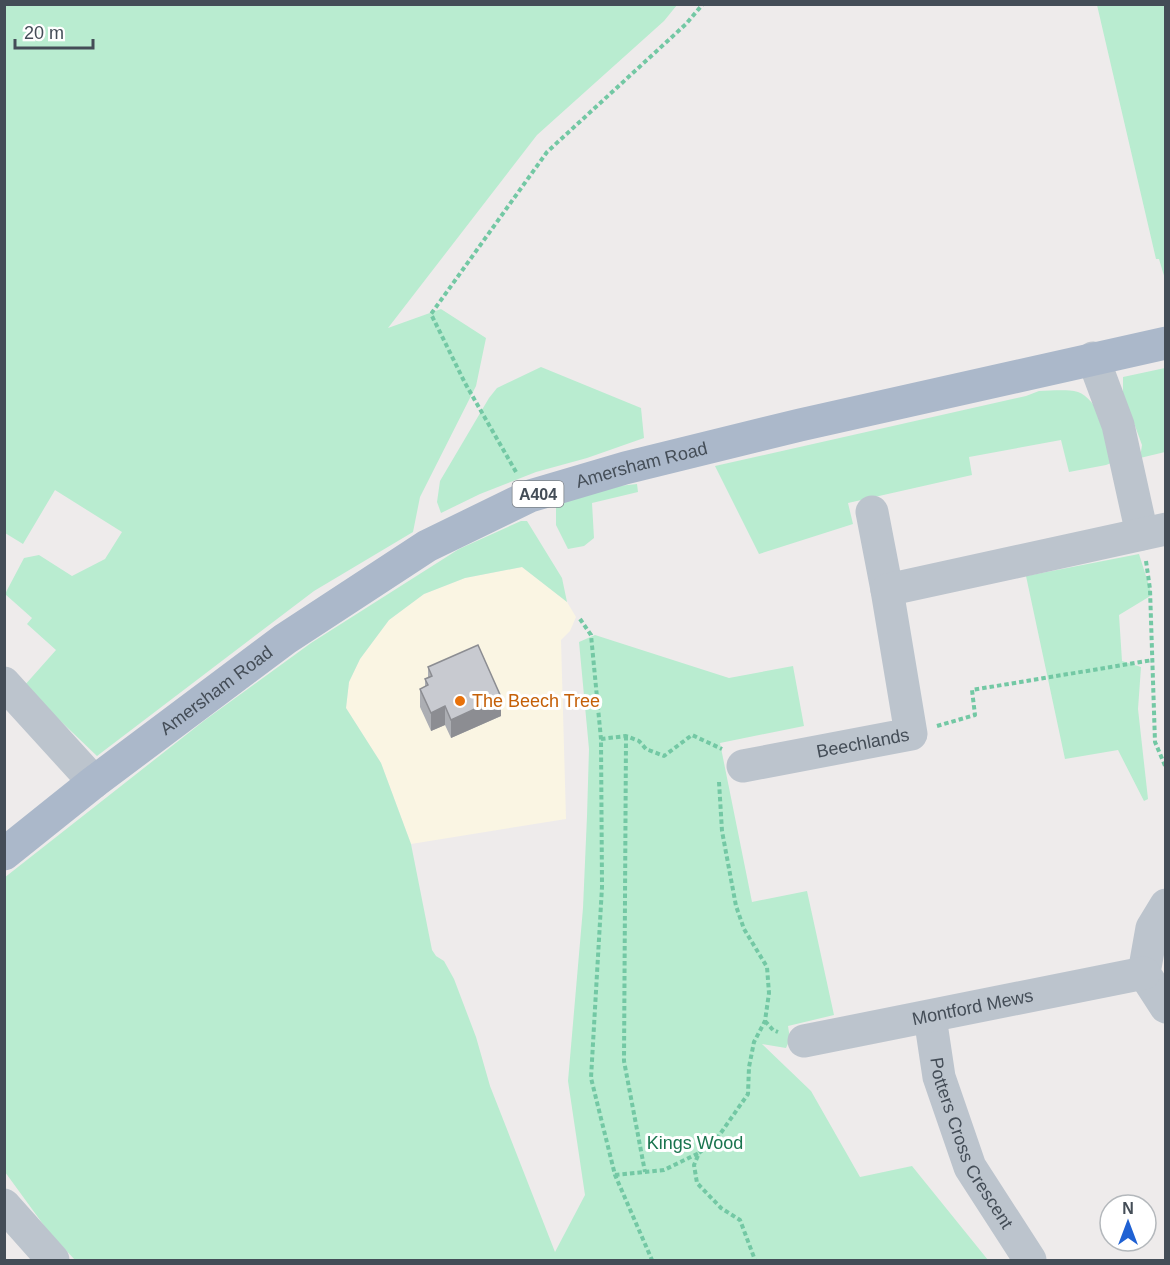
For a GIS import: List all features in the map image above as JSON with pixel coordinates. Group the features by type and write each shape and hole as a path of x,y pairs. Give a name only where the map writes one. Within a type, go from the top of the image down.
{"main road":[{"name":"Amersham Road","path":"4,854 94,782 304,626 427,546 530,496 625,468 746,438 1166,343"}],"street":[{"path":"887,590 1154,531 1093,358"},
{"name":"Beechlands","path":"727,768 911,734 872,512"},
{"path":"4,683 94,782"},
{"path":"1166,905 1152,928 1144,973 1166,1007"},
{"name":"Montford Mews","path":"804,1041 1144,973"},
{"name":"Potters Cross Crescent","path":"930,1017 939,1077 970,1167 1030,1260"},
{"path":"5,1206 53,1260"}],"path":[{"path":"530,496 465,383 431,314 547,152 686,24 703,4"},
{"path":"1154,531 1150,589 1155,742 1166,768"},
{"path":"580,619 591,635 601,739 602,887 591,1078 615,1175 652,1260"},
{"path":"911,734 975,715 972,690 1153,660"},
{"path":"601,739 626,736 639,741 646,749 664,756 692,735 718,745 727,768 722,831 736,906 744,929 767,967 769,993 765,1021 754,1042 748,1067 748,1094 718,1137 699,1153 664,1170 615,1175"},
{"path":"626,736 624,1061 645,1172"},
{"path":"718,745 727,768"},
{"path":"699,1153 694,1165 698,1183 722,1208 740,1220 755,1260"}],"shaded area":[{"path":"522,567 567,602 576,617 570,631 561,640 566,819 411,844 381,763 346,708 349,682 360,659 389,620 424,594 465,578"}],"green space":[{"path":"4,5 677,5 664,21 537,135 388,328 441,309 486,338 476,386 420,497 413,532 314,591 97,756 24,686 56,650 27,624 32,618 5,594 24,558 39,555 72,576 105,559 122,532 55,490 23,544 5,533"},
{"path":"1097,5 1165,5 1165,279 1159,259 1156,259"},
{"path":"541,367 641,408 644,438 587,458 536,472 480,494 441,513 437,502 440,481 489,398 497,388"},
{"path":"1165,368 1165,452 1140,458 1142,445 1123,393 1123,377"},
{"path":"1039,391 1069,391 1085,396 1104,422 1119,460 1106,465 1069,472 1061,440 969,457 972,475 848,503 853,524 759,554 715,466 1026,396"},
{"path":"637,484 638,492 592,503 594,538 584,546 568,549 556,525 556,505 610,487"},
{"name":"Kings Wood","path":"521,521 527,521 562,578 567,602 522,567 465,578 424,594 389,620 360,659 349,682 346,708 381,763 411,844 432,950 444,961 454,979 476,1037 490,1086 555,1252 585,1195 568,1081 583,908 589,749 579,642 595,635 729,678 793,666 804,726 720,743 752,902 807,891 834,1015 788,1026 790,1039 786,1048 762,1044 811,1091 860,1177 912,1166 988,1260 75,1260 48,1231 5,1172 4,878 205,720 311,643 459,549"},
{"path":"1139,554 1152,595 1119,615 1122,661 1141,667 1138,709 1148,799 1144,801 1118,750 1065,759 1026,576"}],"building":[{"name":"The Beech Tree","path":"478,645 501,697 451,720 445,706 431,713 420,689 428,685 425,679 432,676 428,667"}],"place":[{"name":"The Beech Tree","path":"460,701"}]}
